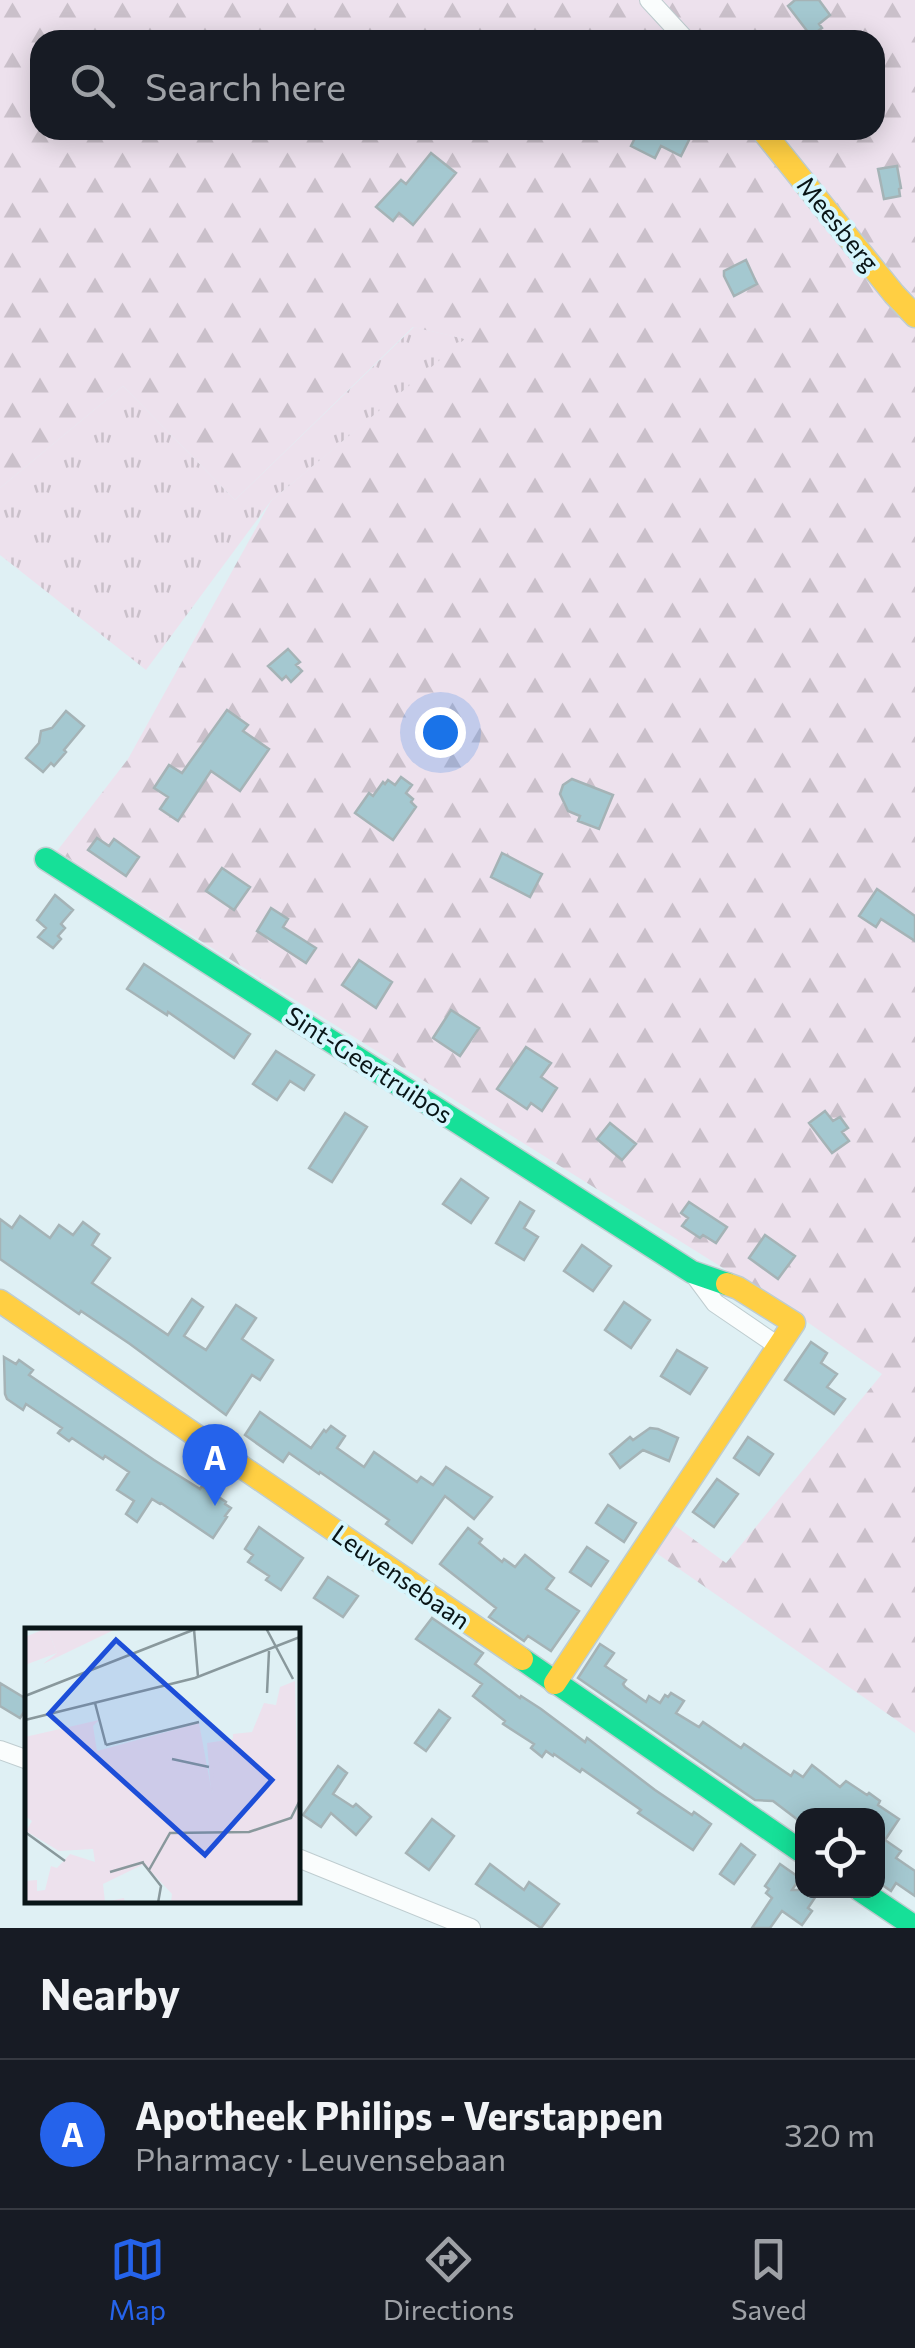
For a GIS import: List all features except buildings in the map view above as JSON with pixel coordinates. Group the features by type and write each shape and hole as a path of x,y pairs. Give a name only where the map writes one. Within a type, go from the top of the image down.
{"street":[{"path":"649,0 677,30"},
{"name":"Meesberg","path":"770,140 915,316"},
{"name":"Sint-Geertruibos","path":"46,859 692,1272 738,1288 794,1323 555,1683"},
{"name":"Leuvensebaan","path":"0,1301 795,1847"},
{"path":"0,1750 25,1759"},
{"path":"300,1859 471,1928"},
{"path":"872,1898 915,1926"}],"green space":[{"path":"0,0 915,0 915,1733 652,1550 670,1522 726,1563 882,1374 790,1310 57,851 128,759 271,501 465,339 413,327 235,500 123,386 0,488"},
{"path":"414,327 466,339 271,501 146,670 0,555 0,488 123,386 235,500"}],"traffic: fast":[{"path":"46,859 692,1272 727,1284"},
{"path":"522,1659 795,1847"},
{"path":"872,1898 915,1927"}],"traffic: slow":[{"path":"770,140 915,316"},
{"path":"555,1683 794,1323 727,1284"},
{"path":"0,1301 522,1659"}],"place":[{"name":"Apotheek Philips - Verstappen","path":"215,1506"}]}
